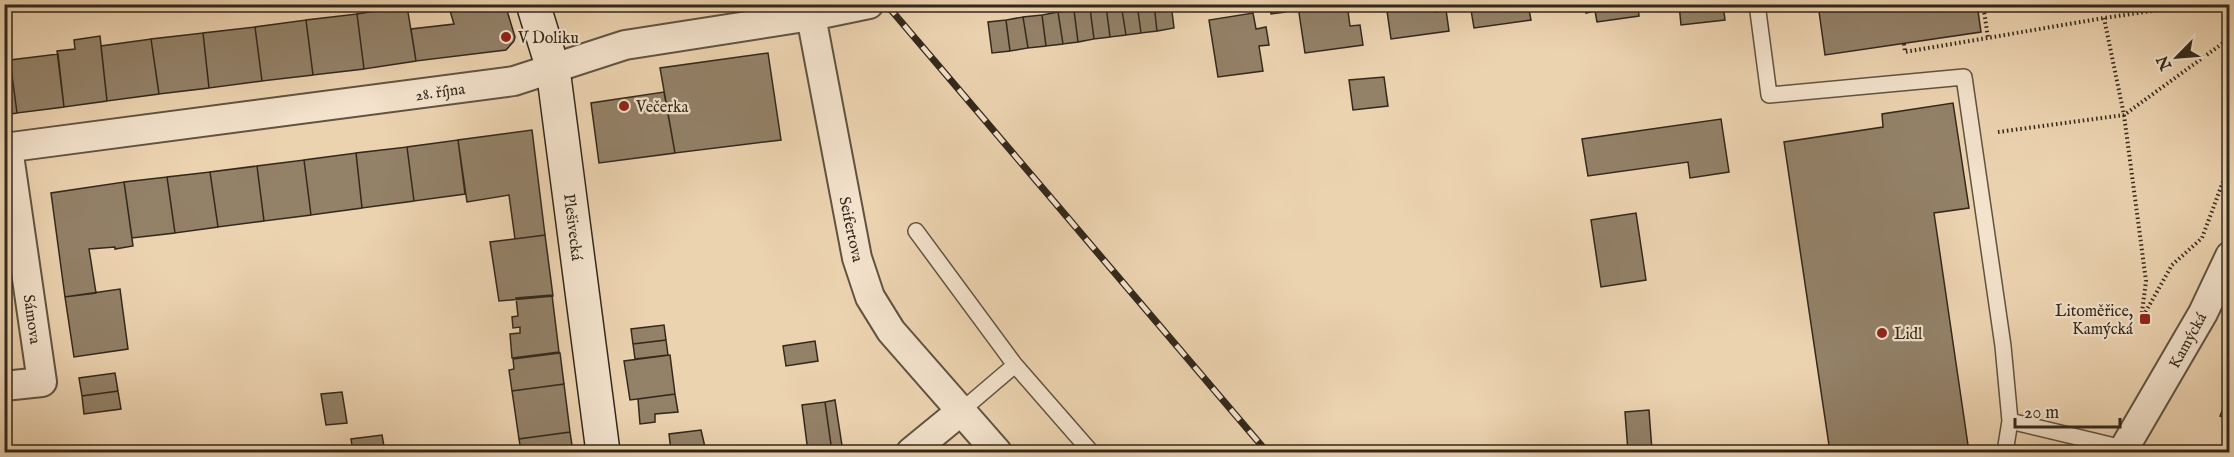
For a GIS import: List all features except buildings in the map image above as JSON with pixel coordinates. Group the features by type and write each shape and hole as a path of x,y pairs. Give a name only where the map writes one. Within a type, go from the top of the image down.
{"street":[{"name":"Plešivecká","path":"533,4 553,69 603,453"},
{"name":"28. října","path":"6,148 514,81 625,45 811,16 869,4"},
{"name":"Seifertova","path":"811,16 857,258 870,297 891,331 997,453"},
{"name":"Sámova","path":"4,386 42,382 6,148"},
{"name":"Kamýcká","path":"2126,451 2202,313 2229,256"},
{"path":"912,453 961,411"}],"lane":[{"path":"1757,4 1769,95 1964,77 2003,346 2010,421 2004,453"},
{"path":"916,231 1015,365 1091,453"},
{"path":"961,411 1015,365"},
{"path":"2010,421 2126,451"}],"path":[{"path":"1983,4 1988,38"},
{"path":"1904,44 1905,52 2199,4"},
{"path":"2104,18 2124,115 2146,281 2141,320 2172,265 2202,238 2229,163"},
{"path":"1974,136 2124,115 2229,38"}],"railway":[{"path":"886,4 1267,452"}],"place":[{"name":"V Doliku","path":"506,37"},
{"name":"Večerka","path":"624,106"},
{"name":"Litoměřice, Kamýcká","path":"2145,319"},
{"name":"Lidl","path":"1882,333"}]}
